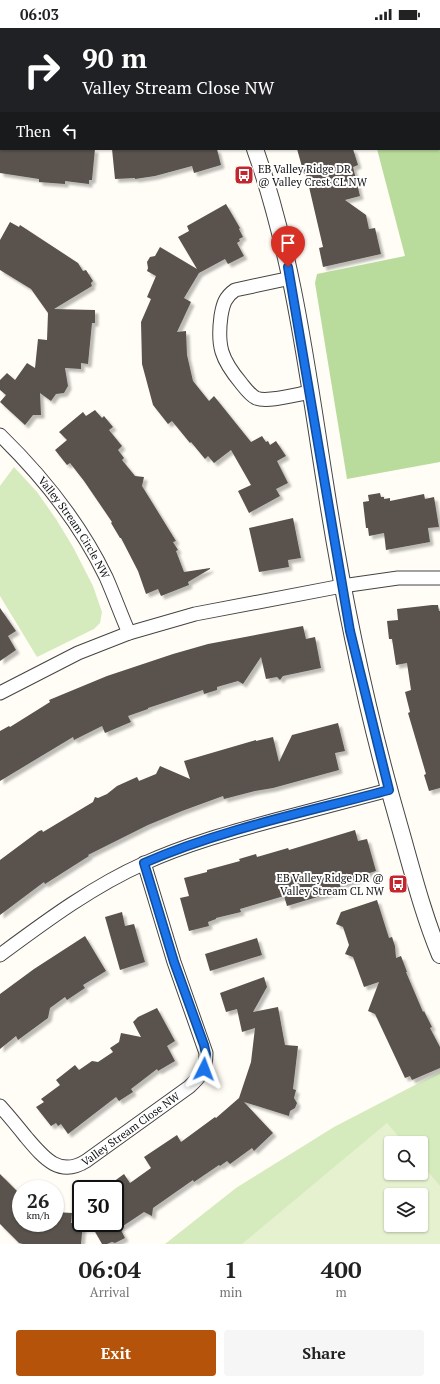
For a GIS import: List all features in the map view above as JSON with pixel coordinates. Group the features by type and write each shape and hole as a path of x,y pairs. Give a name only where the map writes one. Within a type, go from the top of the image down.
{"street":[{"path":"255,150 275,213 291,278 350,631 389,790 420,900 440,955"},
{"path":"291,278 235,290 229,294 223,304 220,326 220,350 231,372 255,398 266,400 311,392"},
{"name":"Valley Stream Circle NW","path":"0,435 46,484 66,510 87,543 105,576 129,634"},
{"path":"0,693 78,653 129,634 195,614 342,586 398,578 440,578"},
{"path":"0,955 92,892 111,880 144,863 196,842 218,835 389,790"},
{"name":"Valley Stream Close NW","path":"0,1106 46,1160 68,1167 81,1164 190,1087 200,1078 204,1069 206,1054 174,962 144,863"}],"green space":[{"path":"377,150 440,150 440,462 347,479 315,283 317,274 405,256"},
{"path":"14,467 37,492 73,547 93,586 102,612 100,623 94,629 37,657 0,596 0,486"},
{"path":"440,1072 440,1244 165,1244 236,1188 334,1127"},
{"path":"387,1123 398,1136 384,1136 384,1180 428,1180 428,1171 440,1186 440,1244 242,1244"}],"building":[{"path":"0,150 95,150 92,180 89,180 89,184 65,181 65,184 39,182 39,179 0,173"},
{"path":"112,150 217,150 221,165 194,173 192,166 155,176 135,179 115,179"},
{"path":"297,150 353,150 358,165 353,167 360,196 345,200 366,215 369,229 375,228 381,254 323,267 319,248 323,247 306,174 304,174"},
{"path":"226,204 240,228 239,229 243,237 239,239 240,241 237,243 244,256 228,264 225,259 199,273 184,298 191,302 177,332 186,331 187,355 193,381 209,401 214,396 251,442 262,436 270,445 276,441 286,456 277,461 288,483 276,489 280,496 249,513 238,491 251,485 231,450 214,463 208,456 205,459 172,421 168,424 153,405 142,364 141,322 151,299 147,297 156,276 147,271 147,262 150,257 155,256 160,247 197,269 178,237 189,231 187,226"},
{"path":"10,222 19,227 20,225 78,263 83,271 86,270 93,281 91,283 92,286 54,309 95,310 95,323 92,323 88,364 81,363 81,369 65,368 68,386 64,393 56,394 51,401 40,393 41,415 33,415 25,425 0,402 6,395 0,390 0,380 7,373 15,380 27,363 35,368 38,339 47,340 48,313 31,289 0,270 0,240"},
{"path":"95,410 102,418 104,416 113,427 109,430 122,446 118,450 124,458 122,460 135,476 144,477 142,486 176,541 173,542 178,550 176,551 184,572 210,568 188,582 189,585 161,596 158,589 146,594 138,571 121,538 111,523 112,522 70,463 67,465 55,450 67,440 59,432 83,412 86,416"},
{"path":"380,493 381,497 384,497 384,499 390,498 390,501 424,494 425,499 434,497 439,527 428,528 430,542 386,550 384,533 369,536 368,528 366,528 363,502 369,501 368,495"},
{"path":"293,518 301,558 288,560 289,567 259,572 249,528"},
{"path":"438,605 440,611 440,788 429,791 424,775 426,774 408,713 410,712 405,692 411,690 407,663 396,665 392,639 389,639 387,621 398,620 397,609"},
{"path":"0,608 16,631 8,636 16,650 0,661"},
{"path":"303,626 306,639 315,637 321,668 283,676 280,680 277,677 266,679 261,657 243,684 238,681 217,687 217,690 204,694 203,690 128,716 131,722 105,733 102,726 74,740 73,737 0,781 0,731 9,726 10,727 50,702 49,700 107,676 173,654 208,644"},
{"path":"338,723 345,751 335,753 339,770 273,788 224,799 223,796 148,825 88,855 89,856 45,884 44,882 0,915 0,860 39,831 42,830 43,832 93,802 95,797 98,798 107,794 117,786 137,777 139,781 156,774 160,766 190,779 184,761 256,740 273,737 279,762 292,735"},
{"path":"355,830 358,841 367,839 376,871 363,875 364,878 340,885 341,890 287,906 284,896 240,909 241,912 216,918 208,922 209,926 189,931 180,898 189,896 184,878 240,861 239,859 256,854 257,857 288,848 289,850"},
{"path":"377,900 389,938 392,937 395,946 396,958 401,956 423,1012 424,1011 432,1027 430,1028 440,1047 440,1068 412,1080 410,1076 405,1078 375,1014 368,1011 379,982 364,987 353,957 345,954 349,945 343,927 336,924 341,912"},
{"path":"122,912 125,926 134,924 145,962 120,970 105,917"},
{"path":"85,936 106,971 83,985 85,988 67,1000 65,997 50,1008 48,1018 18,1040 16,1036 0,1049 0,994 34,969"},
{"path":"257,938 262,955 210,971 205,954"},
{"path":"264,977 267,987 253,1012 278,1007 285,1045 298,1046 293,1089 296,1090 294,1098 297,1103 295,1108 290,1111 289,1116 244,1102 273,1133 254,1151 252,1148 230,1164 227,1161 194,1182 193,1180 153,1208 152,1216 144,1212 124,1225 124,1180 116,1180 124,1174 130,1183 151,1168 144,1157 177,1135 181,1142 215,1117 216,1118 239,1098 251,1062 255,1028 242,1032 237,1009 226,1012 220,993"},
{"path":"157,1008 175,1041 167,1046 175,1061 158,1071 157,1069 131,1089 133,1092 119,1101 116,1097 68,1134 61,1124 58,1126 56,1123 51,1126 36,1107 44,1102 41,1099 60,1085 56,1080 75,1065 79,1070 92,1061 98,1062 113,1052 110,1048 119,1042 121,1033 141,1037 133,1022 138,1017"},
{"path":"0,1174 12,1186 12,1232 64,1232 64,1213 72,1213 72,1232 82,1232 81,1244 23,1244 19,1243 0,1224"},
{"path":"95,1232 122,1232 125,1238 115,1243 112,1242 102,1244"}],"place":[{"name":"EB Valley Ridge DR @ Valley Crest CL NW","path":"244,175"},
{"name":"EB Valley Ridge DR @ Valley Stream CL NW","path":"398,884"}],"route":[{"path":"204,1069 206,1061 204,1045 174,962 144,863 196,842 226,833 389,790 350,631 330,518 311,392 288,267"}]}
